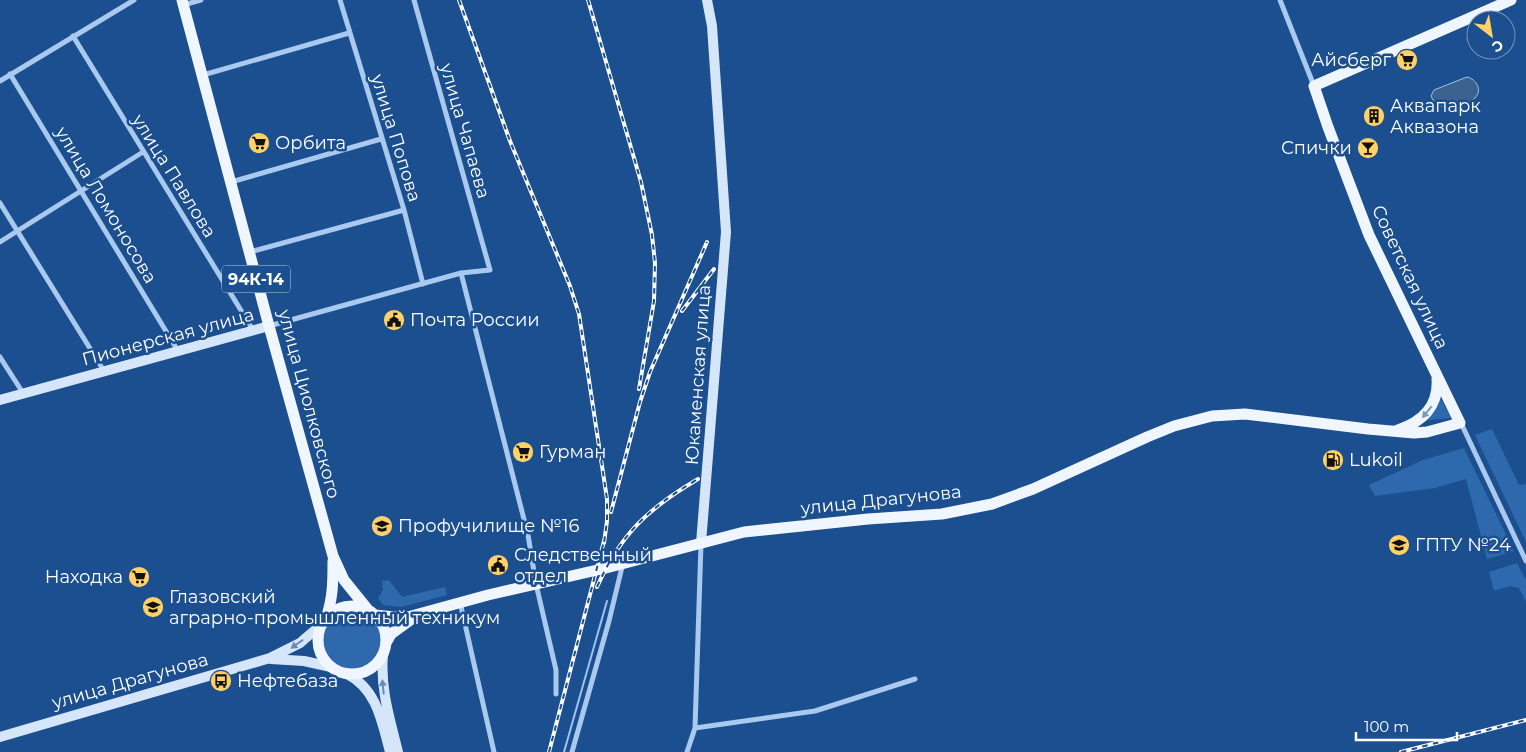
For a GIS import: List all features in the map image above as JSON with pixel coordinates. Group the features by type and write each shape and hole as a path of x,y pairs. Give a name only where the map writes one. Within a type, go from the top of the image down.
{"main road":[{"path":"1314,86 1494,4 1512,0"},
{"name":"улица Циолковского","path":"183,2 269,326 333,556 344,580 372,613"},
{"name":"Советская улица","path":"1314,86 1340,161 1369,235 1460,423"},
{"path":"1394,432 1418,421 1429,411 1438,389 1437,375"},
{"name":"улица Драгунова","path":"372,613 404,618 460,602 606,568 623,562 744,532 868,519 942,514 992,504 1033,489 1156,433 1212,416 1245,414 1394,432 1427,432 1460,423"},
{"name":"улица Циолковского","path":"324,621 330,607 333,589 333,556"},
{"path":"347,606 361,607 372,613 384,630 386,643 383,655 378,662 371,669 363,673 347,674 331,667 323,658 318,645 318,636 324,621 332,613 347,606"},
{"name":"улица Драгунова","path":"386,643 391,634 399,627 424,613"}],"street":[{"path":"0,80 134,0"},
{"path":"183,2 201,0"},
{"name":"улица Попова","path":"340,0 404,210 423,284"},
{"name":"улица Чапаева","path":"414,0 490,270"},
{"name":"Юкаменская улица","path":"687,752 695,728 701,543 726,225 712,26 707,0"},
{"name":"Советская улица","path":"1280,0 1314,86"},
{"path":"203,75 349,33"},
{"name":"улица Павлова","path":"73,36 253,331"},
{"name":"улица Ломоносова","path":"10,74 178,351"},
{"path":"231,182 381,139"},
{"path":"0,242 143,152"},
{"path":"0,203 104,371"},
{"path":"250,252 404,210"},
{"name":"Пионерская улица","path":"0,400 460,274 490,270"},
{"path":"460,274 528,535 536,584 556,670 556,694"},
{"path":"0,357 23,394"},
{"name":"Советская улица","path":"1460,423 1526,561"},
{"path":"572,752 609,621 623,562"},
{"path":"460,602 494,752"},
{"name":"улица Драгунова","path":"0,737 270,658 300,643 324,621"},
{"path":"383,655 384,694 398,752"},
{"name":"улица Драгунова","path":"270,658 304,661 331,667"},
{"path":"347,674 361,683 372,696 381,718 390,752"},
{"path":"695,728 815,711 915,679"}],"shaded area":[{"path":"1467,77 1476,82 1478,88 1477,95 1472,101 1463,105 1442,107 1431,96 1434,90"},
{"path":"1439,396 1451,418 1421,421"},
{"path":"1492,429 1519,485 1526,484 1526,542 1475,435"},
{"path":"1464,448 1514,551 1487,559 1466,479 1435,488 1375,496 1369,485 1423,460"},
{"path":"1517,563 1526,580 1526,602 1519,588 1510,586 1494,591 1489,572"},
{"path":"389,580 402,597 445,587 447,595 401,607 383,605 378,598 383,590 382,581"},
{"path":"352,611 368,616 373,620 377,625 382,641 377,657 373,662 368,666 352,671 336,666 331,662 327,657 322,641 327,625 331,620 336,616"}],"waterway":[{"path":"564,752 607,601"}],"railway":[{"path":"459,0 510,141 570,286 579,314 607,499 604,543"},
{"path":"588,0 641,182 652,235 655,263 654,301 639,389"},
{"path":"611,512 640,402 650,372 707,242"},
{"path":"682,311 714,269"},
{"path":"597,587 616,551 638,524 665,501 698,479"},
{"path":"549,752 605,537"},
{"path":"1401,752 1526,720"}],"place":[{"name":"Айсберг","path":"1407,60"},
{"name":"Аквапарк Аквазона","path":"1374,116"},
{"name":"Орбита","path":"259,143"},
{"name":"Спички","path":"1368,148"},
{"name":"Почта России","path":"394,320"},
{"name":"Гурман","path":"523,452"},
{"name":"Lukoil","path":"1333,460"},
{"name":"Профучилище №16","path":"382,526"},
{"name":"ГПТУ №24","path":"1399,545"},
{"name":"Следственный отдел","path":"498,565"},
{"name":"Находка","path":"139,577"},
{"name":"Глазовский аграрно-промышленный техникум","path":"153,607"},
{"name":"Нефтебаза","path":"221,681"}]}
